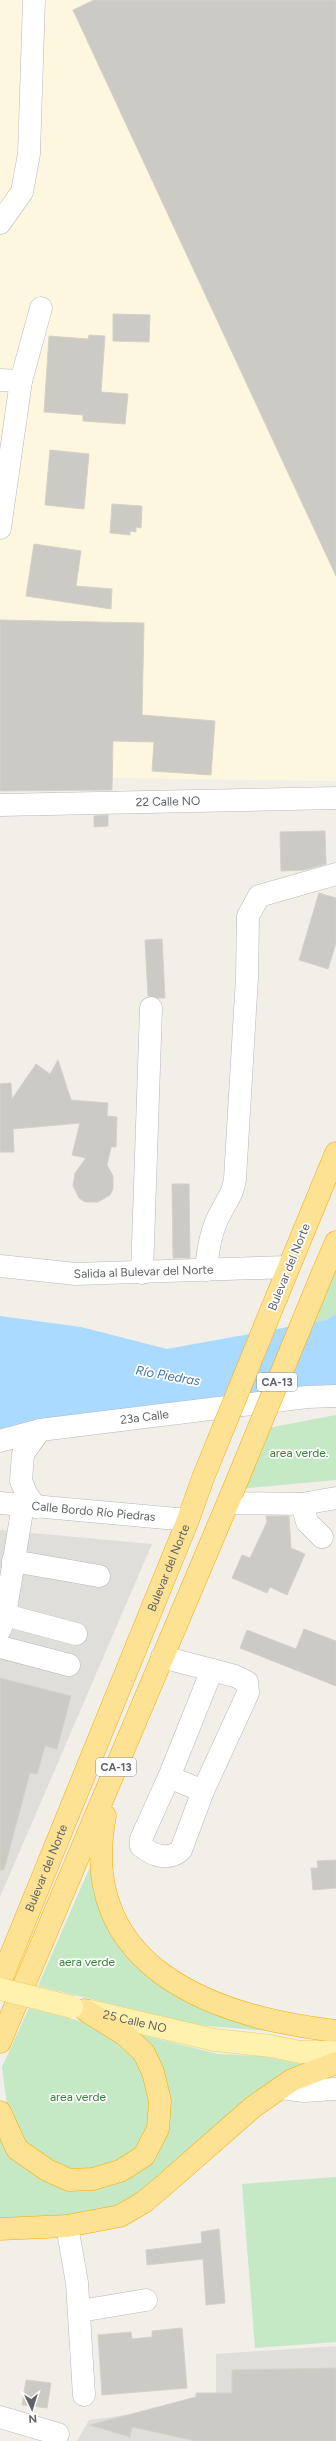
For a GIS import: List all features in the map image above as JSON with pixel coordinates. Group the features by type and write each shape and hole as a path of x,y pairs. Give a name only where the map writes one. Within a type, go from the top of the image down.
{"highway":[{"name":"Bulevar del Norte","path":"0,1982 188,1520 203,1478 288,1267 336,1153"},
{"name":"Bulevar del Norte","path":"0,2042 230,1498 336,1242"},
{"path":"112,1778 100,1840 101,1872 106,1898 131,1946 152,1967 190,1992 228,2008 293,2026 336,2031"},
{"path":"0,2112 17,2149 47,2170 69,2180 93,2179 120,2171 144,2156 158,2129 160,2101 153,2072 144,2053 124,2035 78,2008"},
{"path":"0,2229 67,2226 120,2216 144,2202 253,2107 292,2080 336,2064"}],"main road":[{"name":"25 Calle NO","path":"0,1989 187,2035 271,2046 300,2052 336,2052"},
{"path":"271,2046 299,2040 336,2036"}],"street":[{"path":"0,223 22,192 29,154 34,0"},
{"path":"0,528 21,381 40,308"},
{"path":"0,380 21,381"},
{"name":"22 Calle NO","path":"0,805 336,798"},
{"path":"206,1270 212,1234 222,1210 232,1195 235,1179 247,977 248,916 259,896 336,874"},
{"path":"142,1273 151,1008"},
{"name":"Salida al Bulevar del Norte","path":"0,1266 76,1274 288,1267"},
{"name":"23a Calle","path":"0,1441 40,1430 307,1398 336,1396"},
{"path":"40,1430 23,1454 21,1481 30,1506 14,1561 3,1622 76,1634"},
{"path":"230,1498 302,1504 336,1498"},
{"name":"Calle Bordo Río Piedras","path":"0,1503 188,1520"},
{"path":"302,1504 307,1522 322,1537"},
{"path":"14,1561 99,1576"},
{"path":"0,1647 70,1665"},
{"path":"162,1658 212,1670 235,1676 247,1682 248,1693 203,1791 181,1850 175,1856 167,1857 147,1851 141,1846 141,1839 169,1777 212,1670"},
{"path":"169,1777 203,1791"},
{"path":"281,2088 304,2091 336,2088"},
{"path":"67,2226 78,2282 84,2395"},
{"path":"80,2311 146,2300"},
{"path":"0,2417 58,2434"}],"shaded area":[{"path":"0,0 336,0 336,781 115,778 0,781"},
{"path":"0,1530 152,1544 0,1897"},
{"path":"336,2346 336,2441 77,2441 89,2420 216,2403 216,2354"}],"green space":[{"path":"336,1259 336,1314 327,1320 309,1323"},
{"name":"area verde.","path":"336,1415 336,1480 239,1489 268,1428"},
{"name":"aera verde","path":"93,1860 97,1896 117,1942 151,1978 187,2000 280,2032 197,2025 38,1986"},
{"name":"area verde","path":"29,2008 96,2025 139,2058 147,2080 151,2125 139,2150 116,2164 75,2172 61,2168 24,2144 8,2113 2,2067"},
{"path":"134,2033 218,2054 261,2056 306,2065 140,2195 111,2211 0,2222 0,2128 93,2187 165,2128"},
{"path":"336,2177 336,2342 255,2348 242,2184"}],"water":[{"name":"Río Piedras","path":"336,1314 336,1386 0,1429 0,1316 81,1327 167,1349 326,1320"}],"building":[{"path":"94,0 336,0 336,576 73,10"},
{"path":"113,314 150,315 149,342 113,341"},
{"path":"89,335 105,336 101,392 128,394 125,424 83,421 83,415 44,412 49,336 88,339"},
{"path":"50,450 89,454 84,509 45,505"},
{"path":"112,504 142,506 141,528 136,527 136,532 130,531 130,535 110,533"},
{"path":"34,544 81,551 76,586 112,589 111,609 26,596"},
{"path":"0,620 144,623 142,715 215,721 211,775 152,771 154,742 113,741 112,790 0,791"},
{"path":"108,815 108,826 94,827 94,816"},
{"path":"325,831 326,864 304,870 281,871 280,832"},
{"path":"319,893 336,898 336,943 328,969 299,960"},
{"path":"162,939 165,998 159,998 148,996 145,940"},
{"path":"58,1060 71,1100 108,1103 107,1116 117,1117 116,1147 111,1147 107,1165 113,1176 113,1189 110,1195 98,1202 85,1202 79,1198 73,1186 75,1173 86,1158 72,1155 80,1123 13,1129 14,1152 0,1152 0,1084 11,1083 12,1099 36,1064 50,1074"},
{"path":"172,1184 189,1184 190,1258 173,1258"},
{"path":"266,1516 289,1516 291,1548 305,1554 287,1595 270,1587 267,1593 232,1578 242,1555 250,1558 267,1522"},
{"path":"304,1629 336,1641 336,1686 240,1648 247,1630 296,1649"},
{"path":"0,1678 71,1696 57,1749 45,1746 37,1774 30,1773 4,1870 0,1870"},
{"path":"336,1860 336,1888 313,1890 311,1868 318,1868 317,1861"},
{"path":"219,2229 225,2303 206,2305 203,2259 147,2265 146,2250 202,2243 201,2232"},
{"path":"182,2328 187,2388 102,2395 98,2335 131,2332 132,2339 152,2337 152,2331"},
{"path":"336,2368 336,2441 196,2441 132,2427 130,2437 90,2425 196,2397 196,2393 232,2393 232,2370"},
{"path":"26,2380 51,2383 47,2408 22,2405"}]}
